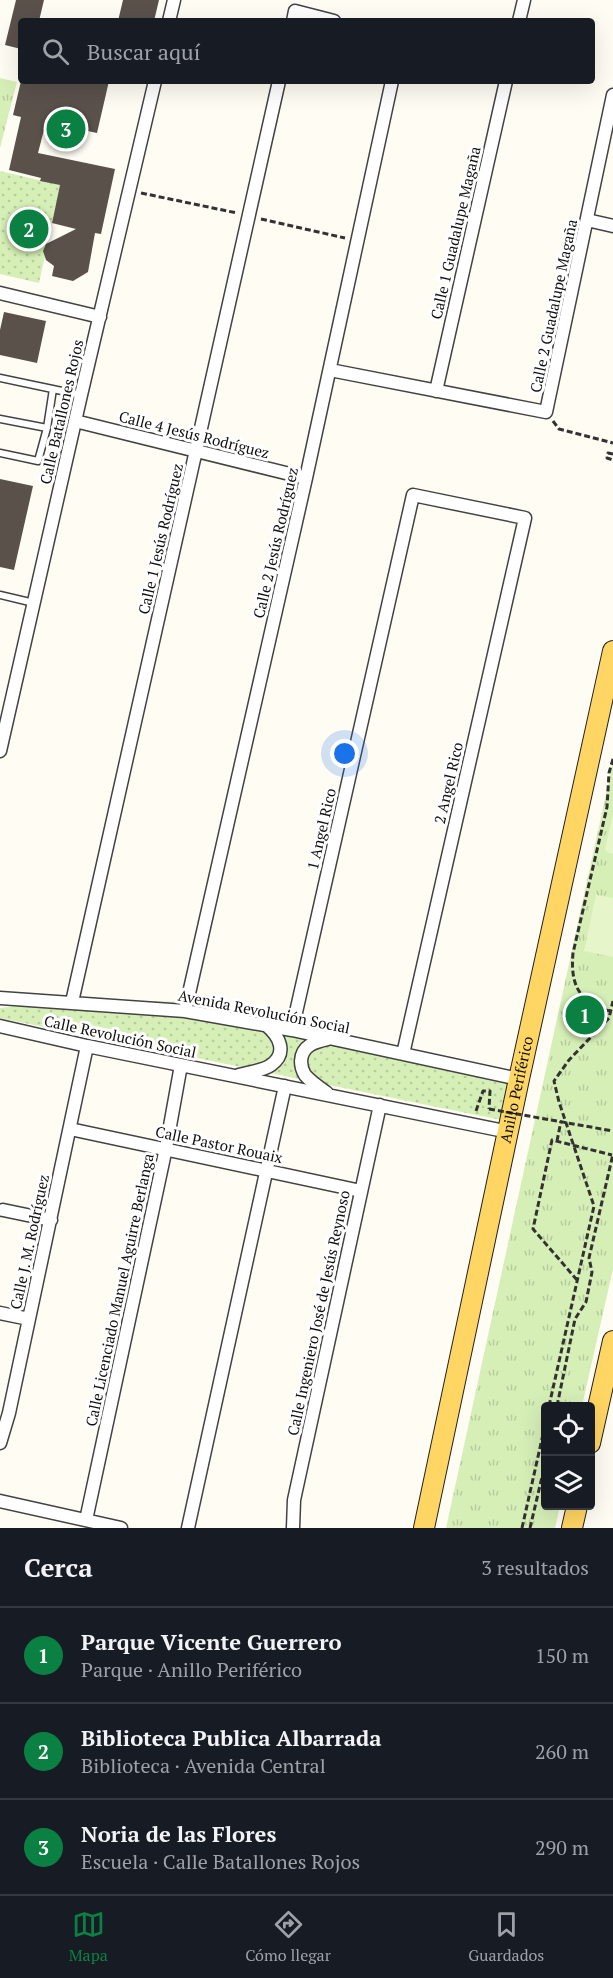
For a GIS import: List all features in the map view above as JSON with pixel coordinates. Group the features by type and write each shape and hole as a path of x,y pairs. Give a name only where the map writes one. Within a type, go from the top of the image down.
{"main road":[{"name":"Anillo Periférico","path":"427,1524 519,1079 613,651"},
{"path":"595,1424 613,1341"},
{"path":"572,1528 576,1510"}],"street":[{"path":"170,18 174,0"},
{"path":"520,18 524,0"},
{"path":"294,16 310,18"},
{"name":"Calle Batallones Rojos","path":"0,751 154,84"},
{"name":"Calle 1 Jesús Rodríguez","path":"72,1002 247,215 278,84"},
{"name":"Calle 2 Jesús Rodríguez","path":"185,1011 306,478 391,84"},
{"name":"Calle 1 Guadalupe Magaña","path":"436,391 505,84"},
{"name":"Calle 2 Guadalupe Magaña","path":"330,370 546,412 613,95"},
{"path":"587,220 613,226"},
{"path":"0,293 100,317"},
{"name":"Calle 4 Jesús Rodríguez","path":"75,421 306,478"},
{"name":"2 Angel Rico","path":"403,1054 525,518 413,495"},
{"name":"1 Angel Rico","path":"292,1030 413,495"},
{"name":"Avenida Revolución Social","path":"0,998 185,1011 292,1030 519,1079"},
{"name":"Calle Revolución Social","path":"235,1076 269,1067 276,1061 280,1051 280,1041 266,1025"},
{"name":"Calle Revolución Social","path":"0,1026 87,1046 509,1132"},
{"name":"Calle Revolución Social","path":"328,1094 305,1074 301,1066 305,1048 314,1042 329,1039"},
{"name":"Calle J. M. Rodríguez","path":"0,1443 4,1412 29,1319 87,1046"},
{"name":"Calle Licenciado Manuel Aguirre Berlanga","path":"86,1520 182,1065"},
{"path":"188,1528 285,1086"},
{"name":"Calle Ingeniero José de Jesús Reynoso","path":"293,1528 294,1500 380,1105"},
{"name":"Calle Pastor Rouaix","path":"70,1129 361,1191"},
{"path":"3,1210 51,1220"},
{"path":"0,1313 29,1319"},
{"path":"0,1501 121,1528"}],"lane":[{"path":"0,378 81,395"},
{"path":"0,453 38,460 53,389"},
{"path":"0,419 46,428"},
{"path":"0,595 35,604"}],"path":[{"path":"546,412 559,429 613,443"},
{"path":"613,454 608,453 607,458 613,460"},
{"path":"612,1012 595,1006 583,998 575,984 572,967 573,953 607,807 609,773 613,759"},
{"path":"550,1402 594,1206 554,1081 569,1060 609,1018 613,1001"},
{"path":"477,1109 483,1091 490,1091 489,1109 613,1131"},
{"path":"557,1141 561,1121"},
{"path":"557,1402 576,1319 586,1302 592,1272 589,1258 613,1155 552,1140 532,1229 577,1280"},
{"path":"522,1528 541,1443"},
{"path":"530,1528 541,1481"}],"green space":[{"path":"0,78 17,82 0,148"},
{"path":"0,171 60,185 39,283 0,274"},
{"path":"613,762 613,1269 583,1402 541,1402 541,1510 559,1510 555,1528 446,1528"},
{"path":"613,814 613,854 605,849"},
{"path":"596,895 613,898 613,957 584,951"},
{"path":"75,999 188,1002 510,1071 501,1120 0,1018 0,1008"}],"building":[{"path":"16,0 44,0 40,18 18,18 18,48 5,45"},
{"path":"123,0 159,0 155,18 119,18"},
{"path":"20,84 108,84 97,133 46,122 38,153 115,169 101,234 95,233 88,272 73,281 52,276 54,266 46,260 43,251 46,244 76,229 52,223 60,185 40,181 41,178 9,170 21,117 13,115"},
{"path":"4,312 46,321 37,363 0,355 0,330"},
{"path":"0,479 33,486 14,570 0,567"}],"place":[{"name":"Noria de las Flores","path":"66,129"},
{"name":"Biblioteca Publica Albarrada","path":"29,229"},
{"name":"Parque Vicente Guerrero","path":"585,1015"}]}
